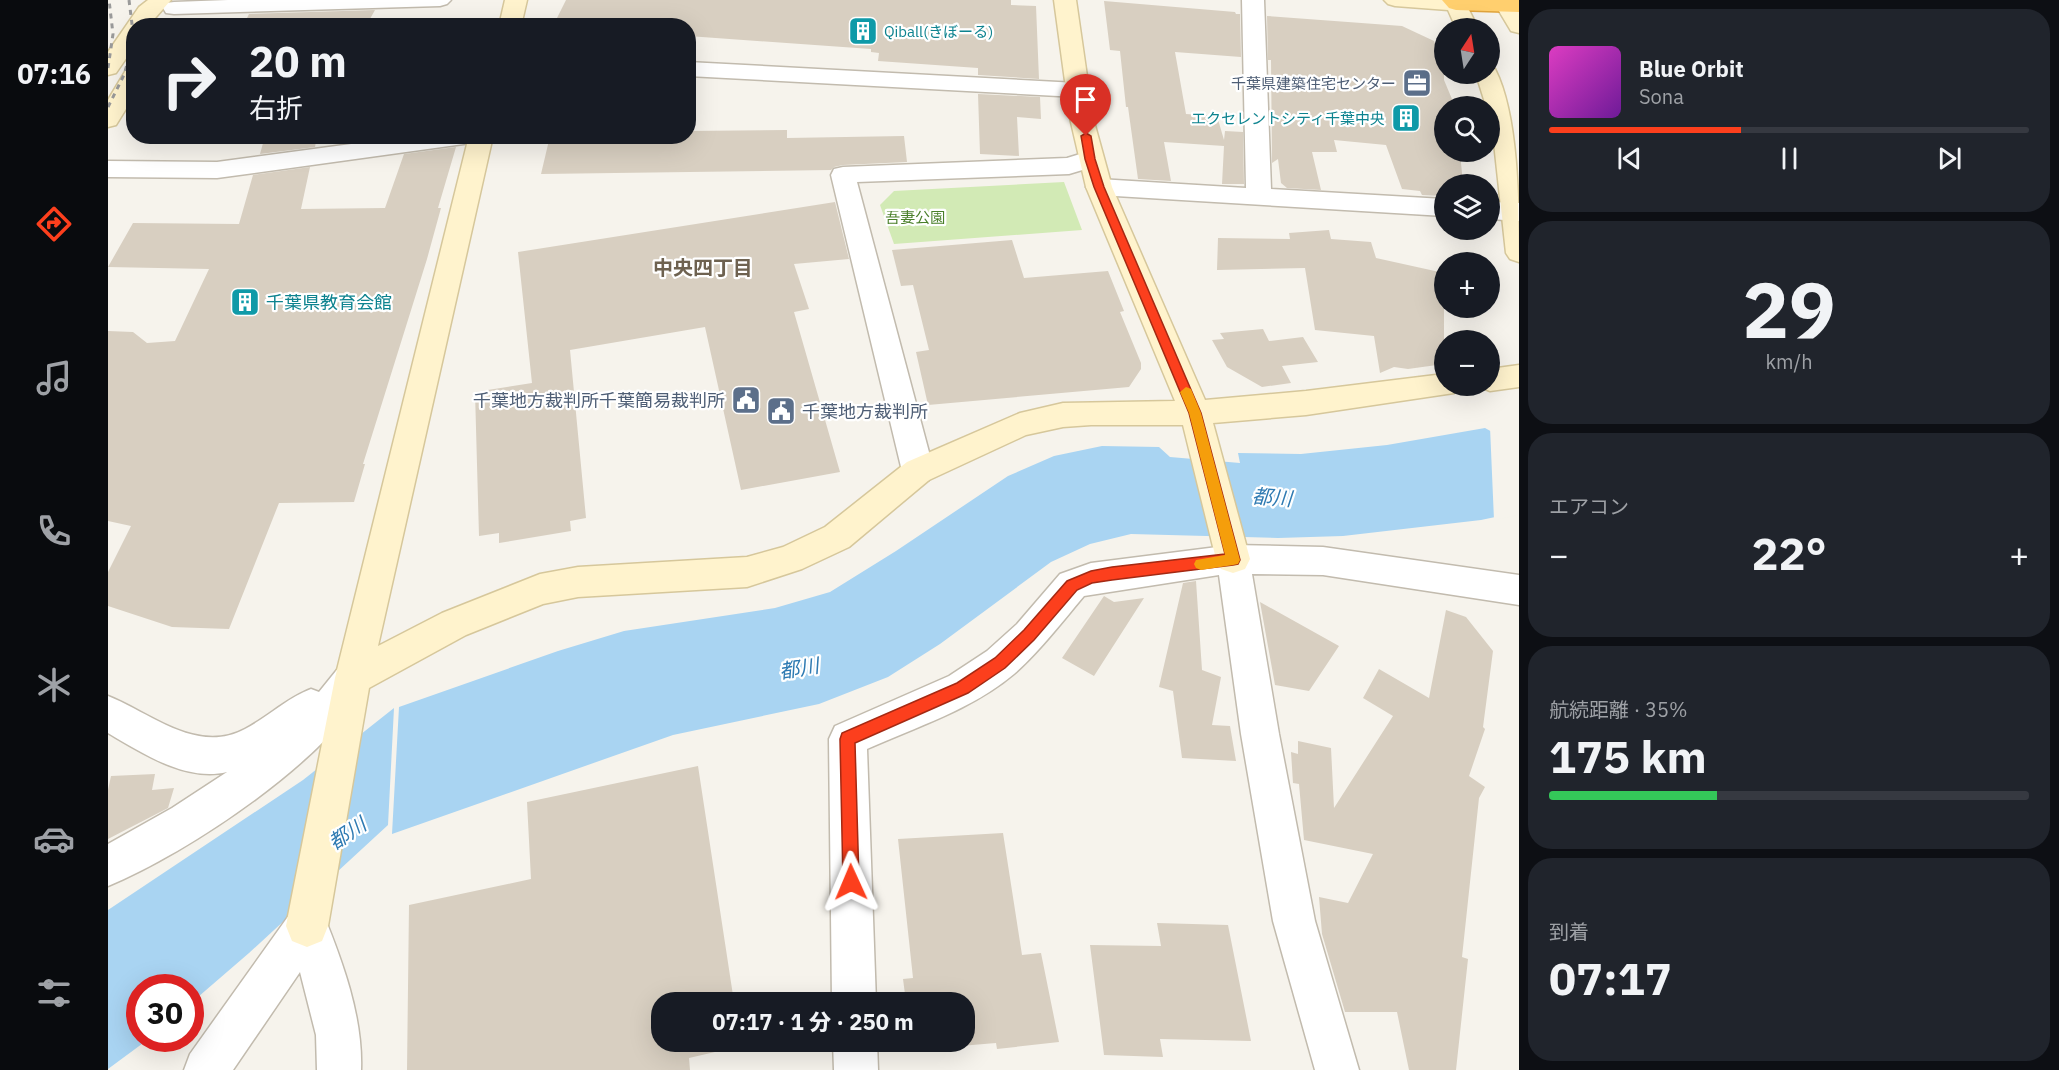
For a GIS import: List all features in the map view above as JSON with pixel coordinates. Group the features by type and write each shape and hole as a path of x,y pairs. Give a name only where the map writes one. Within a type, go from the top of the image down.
{"highway":[{"path":"1454,2 1509,4"}],"street":[{"path":"143,18 147,12 168,8 440,0"},
{"path":"512,18 516,0"},
{"path":"1065,0 1077,90 1090,159 1099,187 1195,413 1233,560 1260,734 1294,921 1337,1070"},
{"path":"1253,0 1259,196"},
{"path":"1395,0 1454,2 1462,18"},
{"path":"1509,4 1519,26"},
{"path":"108,68 126,42"},
{"path":"696,69 1077,90"},
{"path":"1490,84 1500,115 1508,156 1507,212 1519,253"},
{"path":"108,120 126,89"},
{"path":"108,169 217,170 411,144"},
{"path":"206,1070 307,926 353,678 480,144"},
{"path":"918,471 843,175 1069,166 1090,159"},
{"path":"1099,187 1434,207"},
{"path":"1500,379 1519,376"},
{"path":"108,714 180,750 212,757 237,752 268,735 353,678 454,624 540,589 579,582 747,572 790,560 837,537 918,471 1020,424 1092,413 1195,413 1306,403 1434,387"},
{"path":"854,992 848,739 962,688 1000,663 1029,635 1072,585 1112,573 1233,560 1323,561 1519,590"},
{"path":"108,866 184,825 260,773 308,732 353,678"},
{"path":"307,926 334,1018 340,1055 339,1070"},
{"path":"855,1052 856,1070"}],"green space":[{"name":"吾妻公園","path":"1064,182 1082,230 894,244 880,205 894,191"}],"water":[{"name":"都川","path":"1485,428 1494,433 1519,512 1481,520 1343,536 1278,538 1131,534 1090,544 1051,562 940,644 888,677 819,704 673,735 392,834 399,707 558,651 624,631 775,608 830,592 1008,476 1054,456 1102,446 1159,447 1170,457 1240,463 1238,453 1301,454 1387,445"},
{"name":"都川","path":"394,708 388,825 204,992 204,974 126,974 126,1052 131,1052 108,1069 108,910 303,780"}],"pier":[{"path":"1519,426 1519,515 1494,520 1490,427 1494,430"}],"building":[{"name":"Qiball(きぼーる)","path":"566,0 1011,0 1011,5 1036,6 1039,79 978,75 978,68 878,61 879,53 871,52 871,49 696,37 696,18 557,18"},
{"path":"1104,1 1240,14 1241,57 1175,52 1186,114 1217,116 1224,140 1225,131 1243,132 1244,184 1222,184 1224,146 1164,142 1171,181 1138,179 1128,107 1126,107 1120,51 1110,50"},
{"path":"375,10 370,18 247,18 249,14"},
{"path":"1267,16 1402,26 1434,41 1434,84 1446,84 1451,96 1434,96 1434,162 1461,162 1462,174 1434,174 1434,196 1422,195 1420,191 1402,189 1386,145 1334,140 1337,152 1312,152 1321,190 1287,188 1281,183 1278,159 1272,163 1271,60 1268,60"},
{"path":"978,94 1040,97 1041,119 1017,117 1019,156 980,154"},
{"path":"787,130 787,138 904,136 907,162 843,165 831,170 541,174 548,144 696,144 696,131"},
{"path":"263,144 316,144 315,147 260,154"},
{"path":"456,147 438,208 441,208 427,259 363,464 365,464 354,502 279,503 229,629 172,627 108,606 108,572 131,526 108,521 108,331 133,332 147,343 175,341 209,269 108,267 133,223 239,224 253,175 310,167 301,209 385,208 404,154"},
{"path":"835,202 849,259 794,264 809,309 794,312 840,472 741,490 705,327 570,350 586,518 570,521 571,531 499,543 499,533 479,536 475,392 532,383 518,252"},
{"path":"1329,230 1331,239 1371,242 1376,258 1434,271 1434,318 1444,318 1444,330 1434,330 1434,365 1408,369 1394,367 1380,373 1374,336 1315,330 1305,268 1217,270 1218,238 1290,239 1289,233"},
{"path":"1012,240 1024,278 1108,271 1124,311 1120,312 1141,363 1141,369 1129,387 928,405 916,352 929,350 913,285 901,286 892,250"},
{"path":"1263,329 1269,341 1303,337 1318,362 1282,366 1291,383 1262,387 1227,367 1212,340 1224,339 1220,333"},
{"path":"1196,581 1202,670 1221,677 1212,725 1230,726 1236,761 1182,758 1173,691 1159,687 1183,583"},
{"path":"1104,596 1114,602 1144,598 1094,676 1062,658"},
{"path":"1260,602 1339,646 1309,691 1275,685"},
{"path":"1446,610 1466,617 1493,651 1483,727 1485,729 1469,776 1485,787 1479,798 1462,957 1468,959 1456,1070 1409,1070 1397,1012 1345,1012 1322,934 1319,897 1348,903 1373,854 1304,840 1299,784 1293,783 1291,752 1298,754 1298,741 1331,748 1334,808 1393,716 1363,698 1379,669 1429,698"},
{"path":"698,766 732,992 651,992 651,1052 715,1052 689,1058 690,1070 407,1070 409,905 531,879 527,802"},
{"path":"155,774 152,790 174,788 168,808 108,839 108,790 111,776"},
{"path":"1003,833 1022,955 1041,953 1059,1042 997,1049 996,1043 975,1045 975,992 905,992 903,979 913,978 898,839"},
{"path":"1157,923 1228,925 1251,1041 1160,1039 1163,1057 1104,1055 1090,945 1161,946"}],"railway":[{"path":"108,68 113,34 109,0"},
{"path":"129,0 131,18"},
{"path":"108,107 126,68"}],"slow traffic":[{"path":"1186,392 1195,413 1233,560 1201,564"}],"place":[{"name":"Qiball(きぼーる)","path":"863,31"},
{"name":"千葉県建築住宅センター","path":"1417,83"},
{"name":"エクセレントシティ千葉中央","path":"1406,118"},
{"name":"千葉県教育会館","path":"245,302"},
{"name":"千葉地方裁判所千葉簡易裁判所","path":"746,400"},
{"name":"千葉地方裁判所","path":"781,411"}],"district":[{"name":"中央四丁目","path":"703,267"}],"route":[{"path":"851,882 848,739 962,688 1000,663 1029,635 1072,585 1112,573 1233,560 1195,413 1099,187 1090,159 1086,136"}]}
